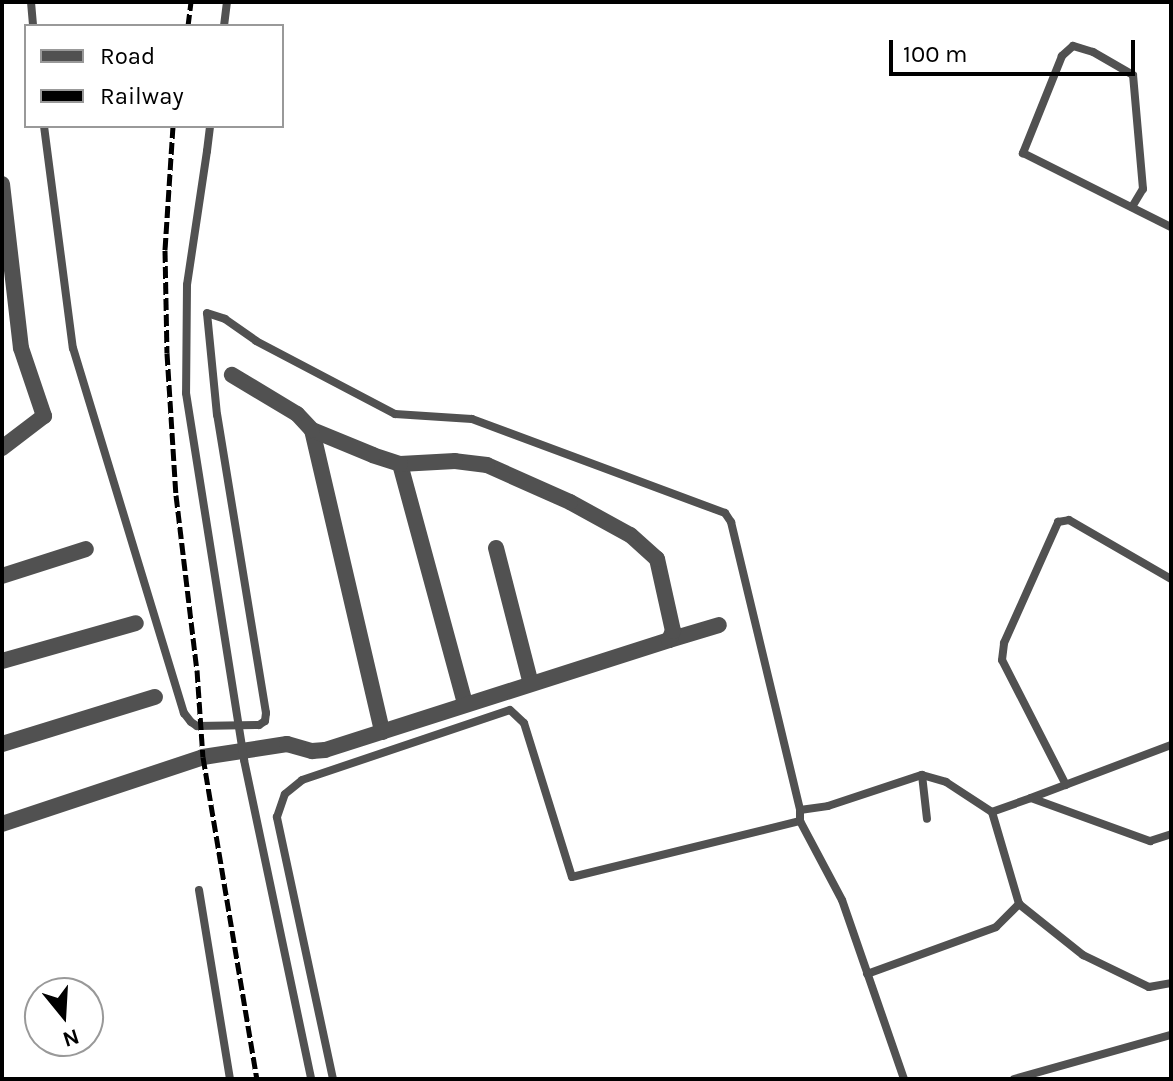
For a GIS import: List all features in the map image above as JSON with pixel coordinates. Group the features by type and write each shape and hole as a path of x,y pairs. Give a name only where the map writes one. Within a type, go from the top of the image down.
{"street":[{"path":"2,184 21,348 44,416 2,448"},
{"path":"232,375 297,414 312,430 400,464 455,461 487,465 570,502 630,535 657,559 673,631 669,640"},
{"path":"312,430 382,732"},
{"path":"400,464 465,704"},
{"path":"496,548 531,684"},
{"path":"2,576 86,549"},
{"path":"2,661 136,623"},
{"path":"2,824 203,757 287,744 312,751 325,750 719,625"},
{"path":"2,744 155,697"}],"lane":[{"path":"31,2 33,24"},
{"path":"224,24 227,2"},
{"path":"1132,207 1143,189 1133,75 1093,52 1073,46 1062,56 1023,153 1171,227"},
{"path":"44,128 73,348 184,713 191,722 197,726 259,725 265,721 266,713 217,415 207,313 225,319 256,341 395,414 472,419 725,513 731,522 800,810 800,821 842,900 904,1079"},
{"path":"210,128 187,285 186,393 244,760 311,1079"},
{"path":"1066,785 1002,660 1004,643 1058,522 1069,520 1171,579"},
{"path":"333,1079 277,817 285,794 302,780 510,710 524,723 572,877 800,821"},
{"path":"992,812 1171,745"},
{"path":"800,810 828,806 922,775 946,782 992,812 1019,904 1083,955 1149,987 1171,983"},
{"path":"922,775 927,819"},
{"path":"1031,798 1150,841 1171,834"},
{"path":"199,890 230,1079"},
{"path":"867,974 996,927 1019,904"},
{"path":"1014,1079 1171,1035"}],"railway":[{"path":"188,24 191,2"},
{"path":"173,128 165,250 167,353 176,495 197,670 203,757 257,1079"}]}
